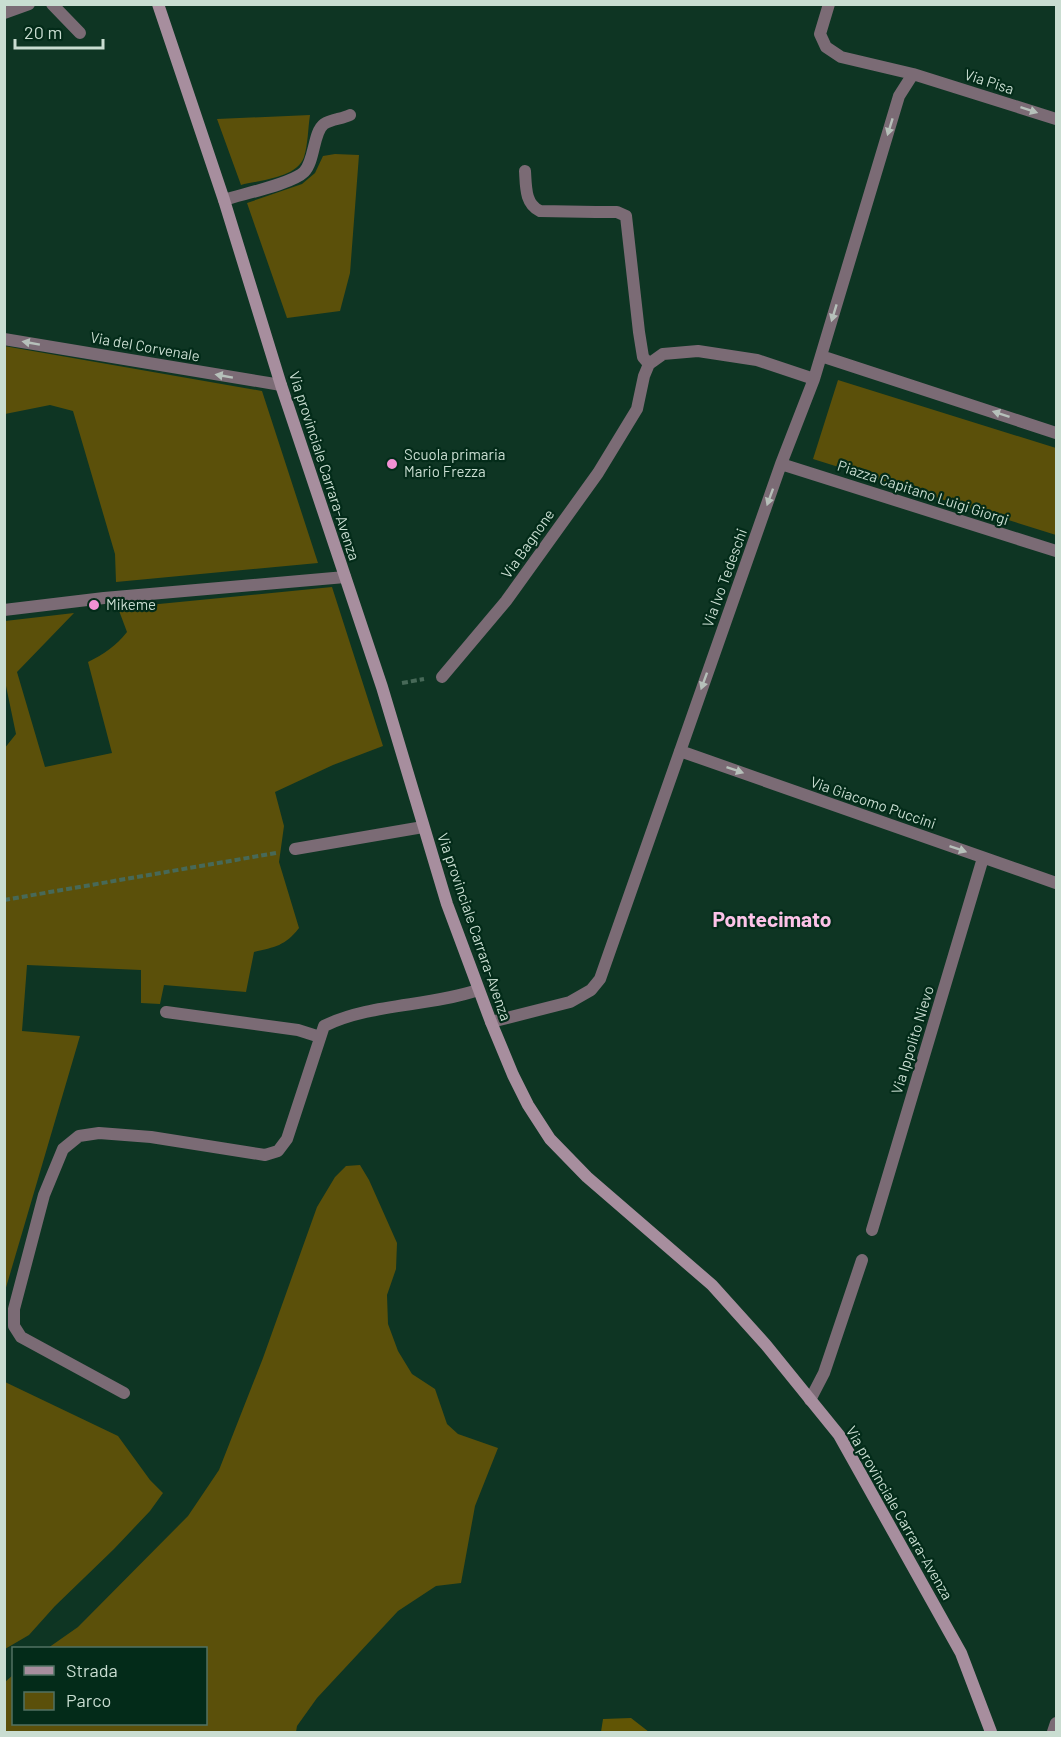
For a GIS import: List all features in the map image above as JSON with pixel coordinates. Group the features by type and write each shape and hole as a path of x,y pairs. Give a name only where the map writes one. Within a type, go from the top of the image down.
{"main road":[{"name":"Via provinciale Carrara-Avenza","path":"158,4 224,200 281,385 382,687 447,904 478,990 528,1105 549,1139 586,1177 712,1285 766,1345 839,1435 962,1653 991,1732"}],"street":[{"path":"4,13 28,4"},
{"path":"52,4 80,33"},
{"name":"Via Pisa","path":"829,4 820,33 826,47 841,57 913,74 1056,119"},
{"name":"Via Ivo Tedeschi","path":"491,1022 570,1002 591,990 600,979 814,379 899,96 913,74"},
{"path":"224,200 291,180 304,172 310,161 320,128 326,123 350,115"},
{"path":"525,171 528,198 532,207 540,211 616,212 626,216 639,332 643,357 649,364 663,354 698,351 757,360 814,379"},
{"name":"Via del Corvenale","path":"4,339 281,385"},
{"path":"821,356 1056,433"},
{"name":"Via Bagnone","path":"442,677 506,601 598,473 637,409 649,364"},
{"name":"Piazza Capitano Luigi Giorgi","path":"782,464 1056,551"},
{"path":"4,610 104,598 345,577"},
{"name":"Via Giacomo Puccini","path":"680,751 1056,883"},
{"path":"295,849 423,826"},
{"name":"Via Ippolito Nievo","path":"872,1230 983,858"},
{"path":"124,1392 21,1337 14,1326 14,1309 25,1263 45,1195 63,1149 80,1136 99,1133 151,1137 265,1155 278,1151 287,1139 324,1026 343,1017 458,997 478,990"},
{"path":"166,1012 298,1030 320,1037"},
{"path":"810,1400 824,1373 862,1260"},
{"path":"1053,1732 1056,1723"}],"path":[{"path":"382,687 442,677"},
{"path":"4,900 295,849"}],"green space":[{"path":"310,115 304,157 300,164 286,174 241,185 217,119"},
{"path":"359,155 350,273 340,311 287,318 247,203 302,184 315,173 323,156"},
{"path":"4,346 262,391 318,563 116,582 115,554 73,411 50,405 5,414"},
{"path":"838,380 1056,448 1056,535 813,459"},
{"path":"332,587 383,746 333,765 275,792 284,826 279,862 299,928 289,939 279,945 254,952 246,992 164,985 160,1004 141,1003 141,970 27,965 22,1031 80,1036 5,1291 4,749 16,734 6,686 5,688 5,621 74,613 17,672 45,767 112,753 88,662 109,649 127,632 118,608"},
{"path":"360,1165 397,1243 396,1269 387,1295 388,1324 398,1351 412,1374 435,1389 447,1424 458,1434 498,1448 475,1506 461,1583 436,1586 398,1611 317,1698 297,1726 296,1732 5,1732 5,1682 12,1676 12,1725 207,1725 207,1647 49,1647 78,1627 188,1516 219,1470 263,1358 317,1207 335,1177 346,1166"},
{"path":"5,1382 118,1436 150,1480 163,1493 150,1511 29,1635 5,1649"}],"shaded area":[{"path":"631,1718 649,1732 601,1732 603,1719"}],"place":[{"name":"Scuola primaria Mario Frezza","path":"392,464"},
{"name":"Mikeme","path":"94,605"}],"district":[{"name":"Pontecimato","path":"772,920"}]}
